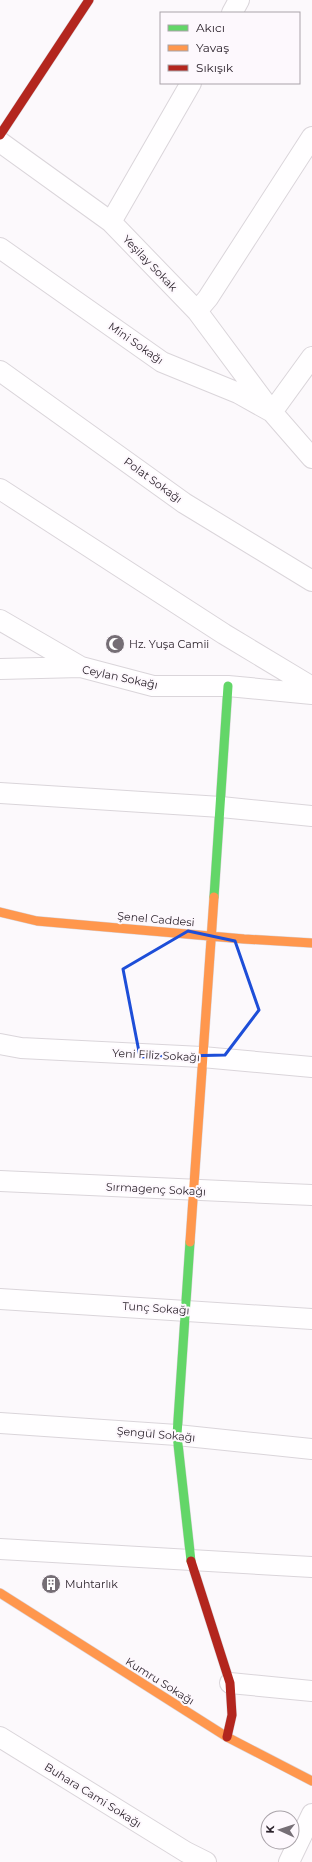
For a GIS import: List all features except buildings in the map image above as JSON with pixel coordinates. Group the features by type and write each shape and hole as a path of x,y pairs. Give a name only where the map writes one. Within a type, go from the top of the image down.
{"street":[{"path":"0,135 89,0"},
{"path":"233,12 239,0"},
{"path":"111,222 190,84"},
{"path":"197,311 208,298 312,137"},
{"name":"Yeşilay Sokak","path":"0,142 111,222 197,311 272,412"},
{"name":"Mini Sokağı","path":"0,248 162,362 238,393 272,412 312,458"},
{"path":"272,412 312,357"},
{"name":"Polat Sokağı","path":"0,371 184,503 312,581"},
{"path":"0,489 224,634 312,687"},
{"path":"0,620 81,667"},
{"name":"Ceylan Sokağı","path":"0,669 81,667 153,686 228,686 312,694"},
{"path":"227,1737 232,1715 230,1683 191,1561 177,1435 192,1191 210,936 221,807 228,686"},
{"path":"0,793 221,807 312,816"},
{"name":"Şenel Caddesi","path":"0,912 37,921 244,939 312,943"},
{"name":"Yeni Filiz Sokağı","path":"0,1044 21,1048 202,1058 312,1067"},
{"name":"Sırmagenç Sokağı","path":"0,1180 192,1191 312,1195"},
{"name":"Tunç Sokağı","path":"0,1299 185,1310 312,1320"},
{"name":"Şengül Sokağı","path":"0,1423 177,1435 312,1449"},
{"path":"0,1549 312,1567"},
{"name":"Kumru Sokağı","path":"0,1593 227,1737 312,1781"},
{"path":"230,1683 312,1691"},
{"name":"Buhara Cami Sokağı","path":"0,1737 183,1857 206,1862"},
{"path":"289,1862 312,1814"}],"highlighted area":[{"path":"188,931 235,941 259,1010 225,1055 140,1057 123,969"}],"traffic: fast":[{"path":"214,897 228,686"},
{"path":"190,1242 177,1435 191,1561"}],"traffic: slow":[{"path":"190,1242 214,897"},
{"path":"0,912 37,921 244,939 312,943"},
{"path":"0,1593 227,1737 312,1781"}],"traffic: jam":[{"path":"0,135 89,0"},
{"path":"191,1561 230,1683 232,1715 227,1737"}],"place":[{"name":"Hz. Yuşa Camii","path":"115,644"},
{"name":"Muhtarlık","path":"51,1584"}]}
